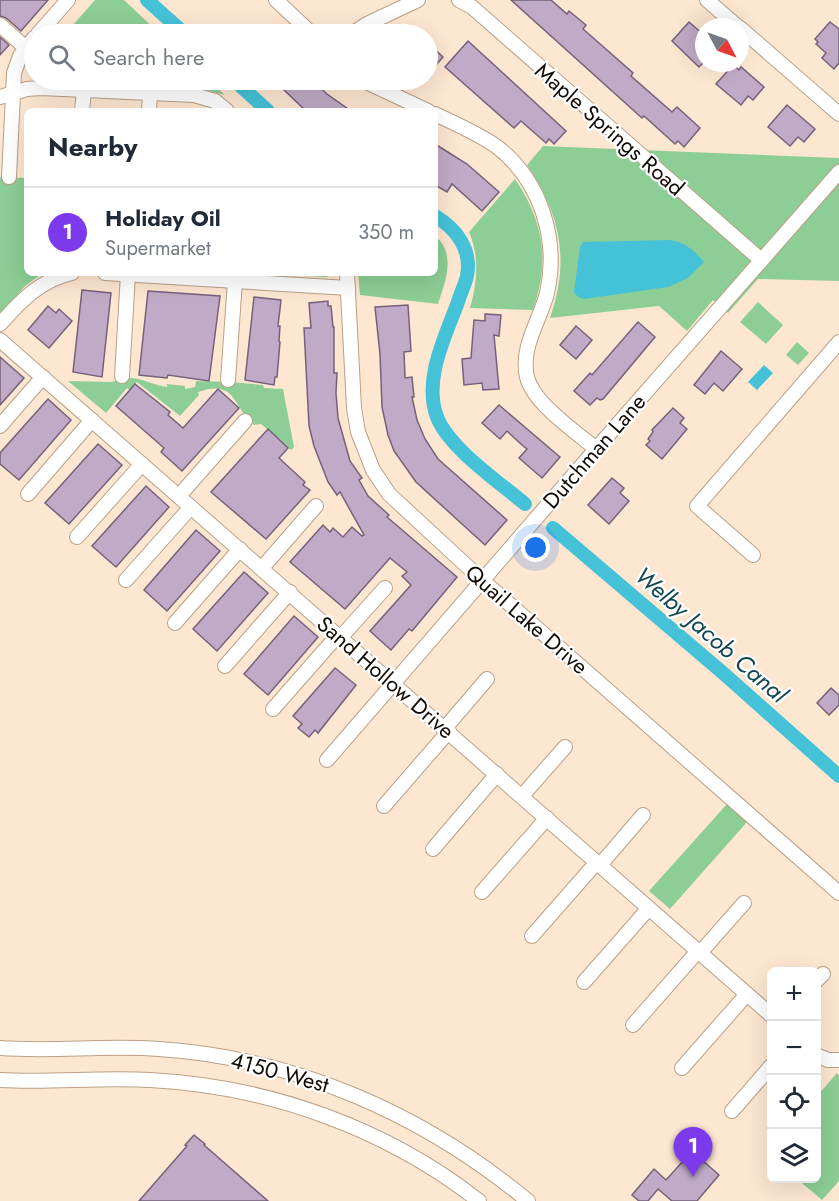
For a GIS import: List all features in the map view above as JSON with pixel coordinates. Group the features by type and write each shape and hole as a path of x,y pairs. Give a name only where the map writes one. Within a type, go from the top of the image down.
{"street":[{"path":"47,24 68,0"},
{"path":"276,0 301,24"},
{"path":"367,24 417,0"},
{"name":"Maple Springs Road","path":"459,0 472,7 761,260"},
{"path":"707,0 728,18"},
{"path":"0,25 24,39"},
{"path":"749,37 839,114"},
{"path":"9,177 13,78 15,67 24,51"},
{"path":"0,97 28,90"},
{"path":"82,108 84,90 207,97 223,108"},
{"path":"383,90 422,108"},
{"path":"149,108 150,93"},
{"path":"438,115 473,132 497,147 515,165 538,198 547,222 551,243 551,268 547,294 528,343 525,362 527,378 539,400 596,448"},
{"name":"Dutchman Lane","path":"327,760 596,448 839,172"},
{"path":"0,324 38,286 62,276"},
{"path":"122,376 128,276"},
{"path":"159,276 348,288"},
{"name":"Quail Lake Drive","path":"347,276 356,420 366,457 380,482 400,506 482,580 839,893"},
{"path":"228,380 235,281"},
{"name":"Sand Hollow Drive","path":"0,340 767,1012"},
{"path":"753,555 697,506 839,342"},
{"path":"0,426 43,377"},
{"path":"28,494 92,420"},
{"path":"180,496 245,421"},
{"path":"77,537 142,464"},
{"path":"262,568 316,506"},
{"path":"126,580 191,507"},
{"path":"175,623 240,549"},
{"path":"273,709 385,588"},
{"path":"225,666 290,592"},
{"path":"384,806 488,679"},
{"path":"522,796 565,747"},
{"path":"433,849 497,774"},
{"path":"532,936 643,815"},
{"path":"482,892 547,818"},
{"path":"633,1025 744,903"},
{"path":"584,982 649,908"},
{"path":"682,1068 747,994"},
{"name":"4150 West","path":"0,1048 159,1049 215,1055 281,1070 342,1090 399,1114 467,1155 528,1201"},
{"path":"821,1057 839,1060"},
{"path":"732,1111 767,1070"},
{"name":"4150 West","path":"0,1080 51,1082 149,1080 210,1086 272,1099 333,1119 378,1139 425,1164 479,1201"}],"green space":[{"path":"95,0 124,0 149,24 74,24"},
{"path":"206,90 219,90 225,95"},
{"path":"543,146 839,158 839,281 758,279 728,313 713,300 687,331 659,306 550,318 560,277 559,239 548,202 527,165"},
{"path":"0,177 24,178 24,276 39,276 25,286 0,314"},
{"path":"515,179 532,211 541,242 541,275 533,310 470,308 476,260 469,232"},
{"path":"438,239 442,243 446,251 447,269 438,304 360,295 358,276 438,276"},
{"path":"758,302 783,325 766,344 740,322"},
{"path":"797,342 809,353 798,365 786,355"},
{"path":"131,378 167,387 167,384 185,386 185,389 195,387 196,381 263,385 264,388 283,389 294,447 291,450 261,424 254,425 232,396 220,389 198,392 199,395 180,416 137,382 130,390 127,388 106,413 68,381 110,382"},
{"path":"727,804 747,822 670,909 649,891"},
{"path":"837,1073 839,1076 839,1181 822,1200 802,1183 821,1183 821,1091"}],"water":[{"path":"671,240 690,248 704,262 688,278 668,287 584,299 578,297 574,292 580,247 583,242"},
{"path":"764,365 773,373 757,390 748,382"}],"building":[{"path":"0,0 48,0 27,24 24,24 21,31 6,18 0,16"},
{"path":"511,0 551,0 567,14 569,11 586,25 583,29 633,73 631,76 672,112 677,107 700,128 684,147 678,141 675,144 644,116 642,118"},
{"path":"689,22 695,27 695,63 672,41"},
{"path":"830,22 839,29 839,63 834,69 822,58 826,53 816,44 818,42 815,39"},
{"path":"0,37 9,45 0,55"},
{"path":"468,41 566,131 554,144 549,139 546,143 521,121 514,128 445,67"},
{"path":"438,52 443,57 438,63"},
{"path":"727,72 747,72 764,87 753,100 748,96 741,105 716,84"},
{"path":"284,90 323,90 347,108 303,108"},
{"path":"787,105 815,129 804,142 798,137 790,146 768,127"},
{"path":"438,146 467,164 499,192 482,211 452,184 447,192 438,187"},
{"path":"82,290 111,293 102,377 73,372"},
{"path":"148,291 220,296 209,381 168,375 167,378 139,375"},
{"path":"254,297 281,300 278,326 280,326 280,342 277,377 275,377 274,385 245,380"},
{"path":"328,301 334,327 334,373 337,373 338,418 350,461 362,478 359,480 368,496 389,515 387,517 457,577 412,631 409,629 391,650 370,631 411,585 402,576 407,572 390,558 345,609 290,562 323,525 330,532 333,528 343,537 352,527 362,536 364,535 340,492 337,495 328,482 309,426 304,328 311,328 309,303"},
{"path":"408,305 411,351 404,352 405,378 412,377 414,397 412,397 417,420 425,439 438,459 507,520 485,545 416,482 394,451 388,435 382,407 375,307"},
{"path":"48,306 56,313 59,309 72,321 49,348 28,330"},
{"path":"485,314 501,315 499,336 494,335 499,389 483,390 482,383 464,385 462,359 471,358 474,320 485,321"},
{"path":"638,322 655,337 603,399 597,398 590,405 574,391 590,373 592,375"},
{"path":"576,326 592,340 576,359 560,345"},
{"path":"721,351 742,369 723,391 714,383 705,394 694,385"},
{"path":"0,357 24,378 0,405"},
{"path":"135,384 170,412 168,415 183,428 218,389 239,408 182,471 161,452 164,448 116,406"},
{"path":"48,399 71,420 19,480 0,464 0,453"},
{"path":"499,405 560,457 542,478 519,458 527,449 507,431 500,439 482,423"},
{"path":"673,408 684,418 680,423 687,429 662,459 646,445 650,441 648,439 652,430"},
{"path":"268,429 288,448 279,458 305,482 303,485 310,490 266,539 211,492"},
{"path":"98,444 122,465 69,524 45,503"},
{"path":"612,478 624,488 620,493 629,501 609,524 588,505"},
{"path":"146,486 169,507 116,567 92,546"},
{"path":"196,530 220,551 167,611 144,590"},
{"path":"244,572 268,593 217,651 193,629"},
{"path":"294,616 318,637 268,695 244,674"},
{"path":"335,668 356,685 318,733 315,730 309,737 298,728 302,724 293,716"},
{"path":"831,688 839,695 839,705 829,715 817,703"},
{"path":"194,1135 204,1145 268,1201 139,1201"},
{"path":"692,1151 719,1175 697,1201 672,1201 658,1189 648,1201 639,1201 632,1195 654,1169 666,1180"}],"waterway":[{"name":"Welby Jacob Canal","path":"147,0 174,24"},
{"name":"Welby Jacob Canal","path":"245,90 265,108"},
{"name":"Welby Jacob Canal","path":"438,218 450,227 461,241 468,266 466,279 437,359 433,388 433,403 437,417 443,429 463,452 525,504"},
{"name":"Welby Jacob Canal","path":"553,528 723,673 839,776"}],"place":[{"name":"Holiday Oil","path":"693,1177"}]}
